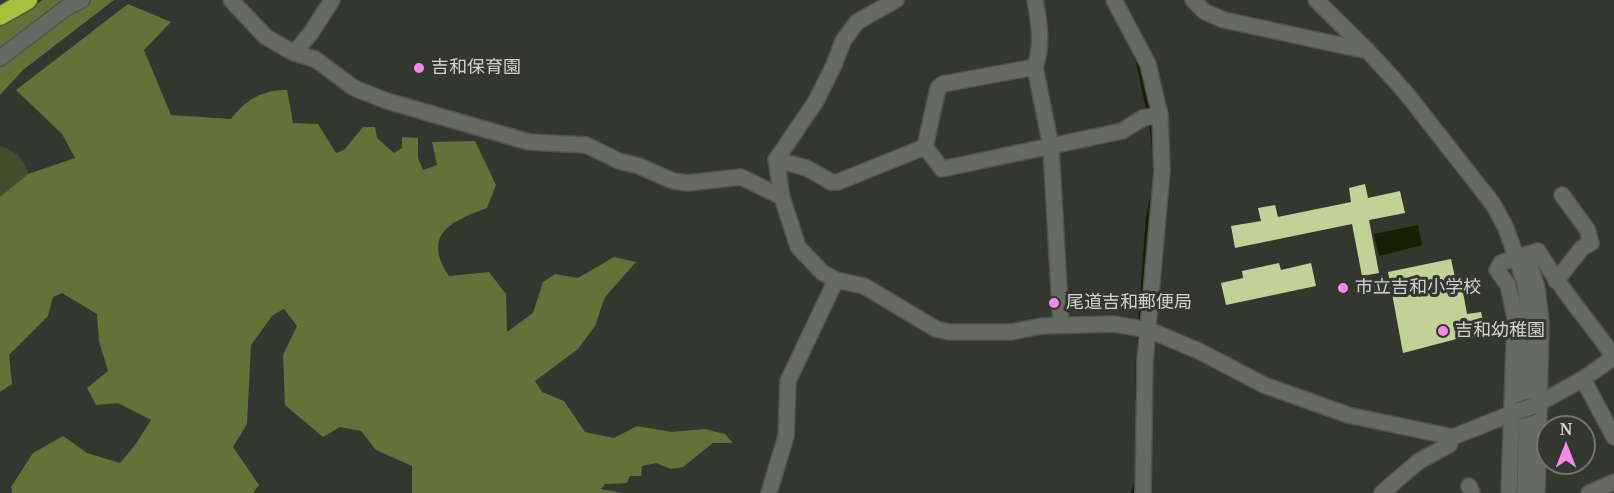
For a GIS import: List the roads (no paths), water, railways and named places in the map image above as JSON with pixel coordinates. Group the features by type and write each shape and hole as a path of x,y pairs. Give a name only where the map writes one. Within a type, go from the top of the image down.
{"highway":[{"path":"0,16 28,0"}],"street":[{"path":"0,58 66,8 82,0"},
{"path":"231,0 266,38 294,53 315,59 332,70 344,82 387,101 529,142 586,145 619,161 639,166 674,181 688,183 741,177 763,185 782,197"},
{"path":"294,53 311,33 332,0"},
{"path":"896,0 857,22 843,41 816,101 776,160 782,197 798,247 823,273 837,280 864,286 936,329 950,332 1011,332 1061,326 1114,324 1149,330 1199,351 1275,389 1348,415 1453,437 1515,412 1536,405 1583,379 1614,357 1588,319 1556,281 1538,251 1501,263 1497,270 1508,285 1515,318 1515,412 1509,493"},
{"path":"1035,0 1039,21 1039,57 1035,67 1051,147 1061,326"},
{"path":"1114,0 1148,64 1160,115 1162,171 1145,361 1143,493"},
{"path":"1193,0 1205,12 1224,20 1368,51"},
{"path":"1316,0 1368,51 1460,160 1493,204 1522,256 1537,290 1541,322 1536,405 1537,493"},
{"path":"925,147 938,88 943,84 1035,67"},
{"path":"925,147 942,169 1122,131 1143,118 1160,115"},
{"path":"776,160 807,168 831,182 838,182 925,147"},
{"path":"1556,281 1582,248 1591,243 1587,229 1562,195"},
{"path":"1522,256 1529,316 1525,493"},
{"path":"769,493 786,436 788,381 837,280"},
{"path":"1583,379 1614,437"},
{"path":"1382,493 1419,461 1449,445 1453,437"},
{"path":"1589,493 1614,482"}],"waterway":[{"path":"1137,58 1149,113"},
{"path":"1151,120 1154,148"},
{"path":"1140,324 1148,217 1153,195"},
{"path":"1139,348 1140,332"},
{"path":"1137,399 1138,359"},
{"path":"1133,493 1137,482"}],"place":[{"name":"吉和保育園","path":"419,68"},
{"name":"市立吉和小学校","path":"1343,288"},
{"name":"尾道吉和郵便局","path":"1054,303"},
{"name":"吉和幼稚園","path":"1443,331"}]}
